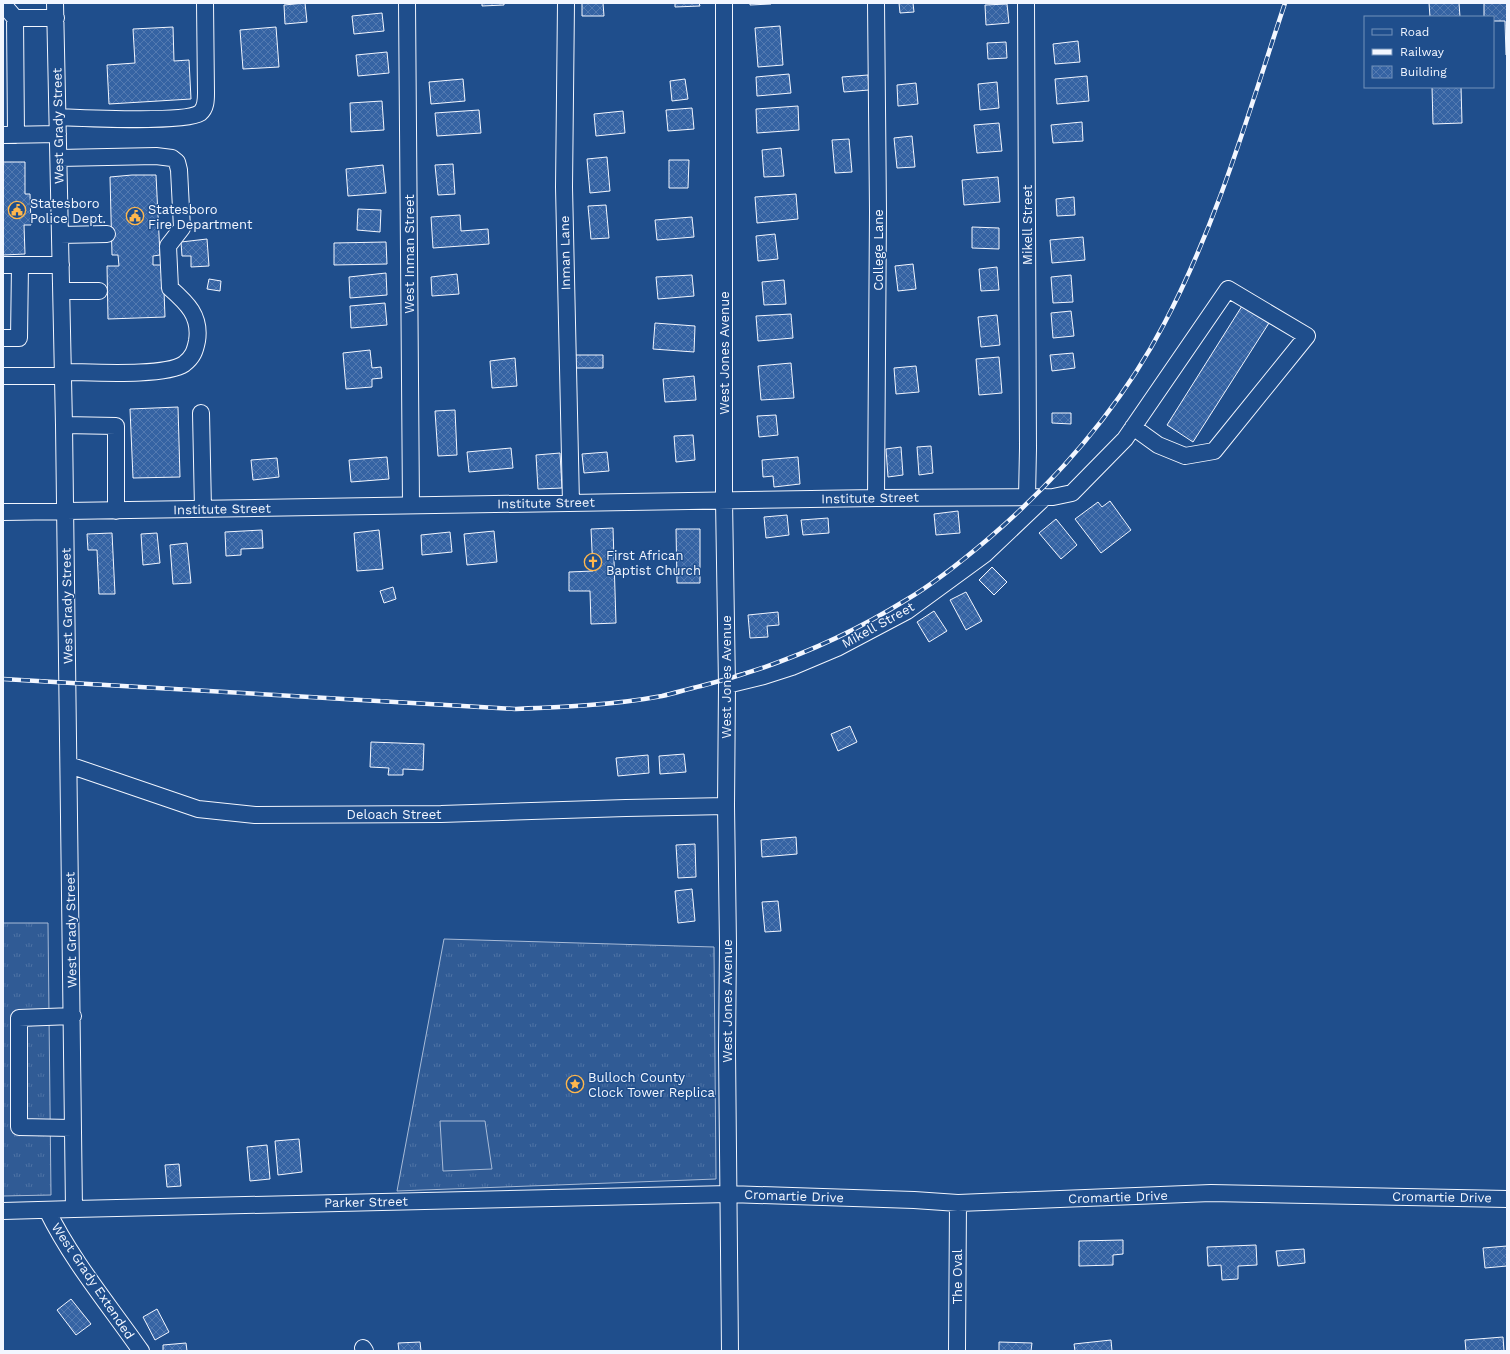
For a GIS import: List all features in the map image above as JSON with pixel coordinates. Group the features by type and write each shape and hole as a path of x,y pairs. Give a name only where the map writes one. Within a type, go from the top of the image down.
{"street":[{"path":"58,117 171,118 192,116 200,112 205,107 206,93 205,3"},
{"name":"West Inman Street","path":"407,3 411,505"},
{"name":"Inman Lane","path":"566,3 564,187 571,503"},
{"name":"West Jones Avenue","path":"724,3 724,501 727,685 727,1050 730,1351"},
{"name":"College Lane","path":"876,3 878,205 876,498"},
{"name":"Mikell Street","path":"1026,3 1028,448 1026,497"},
{"path":"3,4 15,18 9,135 58,134"},
{"path":"15,18 56,10"},
{"name":"West Grady Street","path":"56,10 66,511 73,1016 72,1128 74,1209"},
{"path":"3,376 133,373 169,370 184,364 195,353 198,333 195,315 188,304 170,288 168,246 182,228 179,170 177,162 172,158 156,156 59,158"},
{"path":"60,235 107,234"},
{"path":"3,264 61,265"},
{"path":"3,338 19,338 20,265"},
{"name":"Institute Street","path":"3,512 876,498 1052,497 1072,493 1125,439 1133,427 1228,290 1307,336 1214,451 1185,456 1158,445 1133,427"},
{"path":"62,291 99,291"},
{"path":"201,413 203,509"},
{"path":"64,425 116,426 116,510"},
{"name":"Mikell Street","path":"727,685 764,676 792,667 837,648 907,611 984,554 1044,497"},
{"name":"Deloach Street","path":"69,765 198,809 256,815 441,814 726,806"},
{"path":"72,1128 19,1127 19,1018 73,1016"},
{"name":"Cromartie Drive","path":"729,1194 914,1200 958,1203 1211,1193 1507,1199"},
{"name":"Parker Street","path":"3,1212 74,1209 729,1194"},
{"name":"The Oval","path":"957,1351 958,1203"},
{"name":"West Grady Extended","path":"47,1210 59,1234 74,1258 141,1351"}],"green space":[{"path":"3,923 48,923 51,1195 3,1196"},
{"path":"444,939 714,947 716,1179 397,1191"}],"shaded area":[{"path":"440,1121 485,1121 492,1169 443,1171"}],"building":[{"path":"305,3 307,22 285,24 284,5"},
{"path":"482,3 504,3 504,5 482,6"},
{"path":"582,3 603,3 604,16 582,16"},
{"path":"675,3 699,3 700,6 675,7"},
{"path":"750,3 771,3 771,4 750,5"},
{"path":"899,3 913,3 914,12 900,13"},
{"path":"1429,3 1459,3 1460,16 1430,16"},
{"path":"1484,3 1507,3 1507,55 1505,21 1494,21 1494,16 1484,16"},
{"path":"1007,4 1009,23 986,25 985,5"},
{"path":"382,13 384,31 354,34 352,16"},
{"path":"780,26 783,65 758,67 755,28"},
{"path":"173,27 174,61 189,60 191,99 109,104 107,65 135,63 133,29"},
{"path":"276,27 279,67 243,69 240,30"},
{"path":"1078,41 1080,62 1055,64 1053,44"},
{"path":"1006,42 1007,58 988,59 987,43"},
{"path":"387,52 389,73 358,76 356,55"},
{"path":"789,74 791,93 757,96 756,77"},
{"path":"868,75 869,90 844,92 842,77"},
{"path":"1087,76 1089,101 1057,104 1055,79"},
{"path":"463,79 465,101 431,104 429,82"},
{"path":"685,79 688,99 672,101 670,81"},
{"path":"997,82 999,108 980,110 978,84"},
{"path":"916,83 918,104 898,106 897,85"},
{"path":"1432,88 1461,88 1462,123 1433,124"},
{"path":"382,101 384,130 351,132 350,103"},
{"path":"798,106 799,130 757,133 756,109"},
{"path":"692,108 694,129 668,131 666,110"},
{"path":"479,110 481,133 437,136 435,113"},
{"path":"623,111 625,133 596,136 594,114"},
{"path":"1082,122 1083,141 1053,143 1051,125"},
{"path":"999,123 1002,151 977,153 974,125"},
{"path":"912,136 915,167 897,168 894,138"},
{"path":"849,139 852,172 835,173 832,140"},
{"path":"781,148 784,176 764,177 762,150"},
{"path":"607,157 610,191 590,193 587,159"},
{"path":"669,160 689,160 688,188 669,188"},
{"name":"Statesboro Police Dept.","path":"3,162 25,162 25,194 30,194 31,225 24,225 25,254 3,255"},
{"path":"453,164 455,194 438,195 435,165"},
{"path":"383,165 386,193 348,196 346,169"},
{"name":"Statesboro Fire Department","path":"156,175 160,255 153,256 153,265 163,265 165,317 108,319 107,266 119,266 118,255 112,255 110,177"},
{"path":"998,177 1000,202 964,205 962,180"},
{"path":"796,194 798,219 757,223 755,197"},
{"path":"1074,197 1075,215 1057,216 1056,199"},
{"path":"606,205 609,238 591,239 588,206"},
{"path":"358,209 381,210 380,232 357,230"},
{"path":"460,215 461,231 488,229 489,244 433,248 431,217"},
{"path":"692,217 694,237 657,240 655,220"},
{"path":"972,227 999,228 999,249 972,248"},
{"path":"775,234 778,259 758,261 756,236"},
{"path":"1083,237 1085,260 1052,263 1050,240"},
{"path":"207,239 209,266 191,267 191,256 182,256 181,242"},
{"path":"386,242 387,264 334,265 334,243"},
{"path":"913,264 916,289 898,291 895,266"},
{"path":"997,267 999,290 981,291 979,269"},
{"path":"386,273 387,295 350,298 349,277"},
{"path":"457,274 459,294 432,296 431,277"},
{"path":"692,275 694,296 658,299 656,277"},
{"path":"1071,275 1073,302 1053,303 1051,277"},
{"path":"209,279 221,281 220,291 207,289"},
{"path":"784,280 786,304 764,305 762,282"},
{"path":"385,303 387,325 351,328 350,306"},
{"path":"1242,306 1269,323 1193,442 1167,425"},
{"path":"1071,311 1074,336 1053,338 1051,313"},
{"path":"791,314 793,338 758,341 756,316"},
{"path":"997,315 1000,345 981,347 978,317"},
{"path":"655,323 695,326 694,352 653,349"},
{"path":"370,350 372,368 381,367 382,378 372,379 372,387 346,389 343,353"},
{"path":"1073,353 1075,368 1052,371 1050,355"},
{"path":"572,355 603,355 603,368 572,368"},
{"path":"999,357 1002,393 979,395 976,359"},
{"path":"515,358 517,386 492,388 490,361"},
{"path":"791,363 794,398 761,400 758,366"},
{"path":"916,366 919,392 896,394 894,368"},
{"path":"694,376 696,400 665,402 663,379"},
{"path":"178,407 180,477 133,478 130,409"},
{"path":"455,410 457,455 438,456 435,411"},
{"path":"1052,413 1071,413 1071,424 1052,423"},
{"path":"776,415 778,435 759,437 757,416"},
{"path":"693,435 695,460 676,462 674,436"},
{"path":"931,446 933,473 919,475 917,447"},
{"path":"901,447 903,475 888,477 886,449"},
{"path":"511,448 513,468 469,472 467,452"},
{"path":"607,452 609,471 584,473 582,454"},
{"path":"560,453 562,488 538,489 536,455"},
{"path":"387,457 389,479 351,482 349,460"},
{"path":"798,457 800,484 774,487 773,476 763,477 762,460"},
{"path":"277,458 279,477 253,480 251,460"},
{"path":"1110,501 1131,530 1101,553 1075,519 1098,502 1102,507"},
{"path":"958,511 960,533 936,535 934,514"},
{"path":"787,515 789,535 766,538 764,517"},
{"path":"828,518 829,533 803,535 801,520"},
{"path":"1056,519 1077,545 1061,559 1039,533"},
{"path":"613,528 616,623 591,624 590,591 569,591 569,572 593,571 591,529"},
{"path":"676,529 700,529 700,583 677,583"},
{"path":"262,530 263,548 241,549 241,555 226,556 225,532"},
{"path":"379,530 383,569 357,571 354,533"},
{"path":"494,531 497,562 467,565 464,534"},
{"path":"450,532 452,552 422,555 421,535"},
{"path":"112,533 115,594 99,594 97,550 88,550 87,534"},
{"path":"157,533 160,563 143,565 141,534"},
{"path":"187,543 191,583 173,584 170,545"},
{"path":"992,567 1007,582 994,595 979,580"},
{"path":"393,587 396,599 384,603 380,591"},
{"path":"966,592 982,621 966,630 950,600"},
{"path":"934,611 947,631 929,642 917,622"},
{"path":"778,612 779,625 767,626 768,637 750,638 748,615"},
{"path":"850,726 857,742 838,751 831,734"},
{"path":"371,742 424,744 423,770 403,769 403,775 388,775 389,768 370,767"},
{"path":"684,754 686,772 660,774 659,756"},
{"path":"648,755 649,773 618,776 616,758"},
{"path":"796,837 797,854 762,857 761,840"},
{"path":"695,844 696,877 678,878 676,845"},
{"path":"692,889 695,921 678,923 675,891"},
{"path":"778,901 781,931 765,932 762,902"},
{"path":"299,1139 302,1172 278,1175 275,1141"},
{"path":"267,1145 270,1179 250,1181 247,1147"},
{"path":"179,1164 181,1186 167,1187 165,1165"},
{"path":"1123,1240 1123,1254 1113,1255 1113,1265 1079,1266 1079,1241"},
{"path":"1256,1245 1257,1265 1238,1266 1238,1279 1222,1280 1221,1265 1208,1266 1207,1247"},
{"path":"1507,1246 1507,1266 1485,1268 1483,1248"},
{"path":"1304,1249 1305,1263 1278,1266 1276,1251"},
{"path":"71,1299 91,1324 76,1335 57,1310"},
{"path":"157,1309 169,1332 155,1340 143,1317"},
{"path":"1503,1337 1504,1351 1466,1351 1465,1340"},
{"path":"1111,1340 1112,1351 1075,1351 1074,1344"},
{"path":"420,1342 421,1351 399,1351 398,1343"},
{"path":"999,1342 1032,1343 1031,1351 999,1351"},
{"path":"186,1343 187,1351 163,1351 163,1345"}],"railway":[{"path":"3,679 515,709 607,704 662,696 728,679 807,651 858,627 906,600 938,579 1014,516 1064,466 1108,412 1128,384 1164,324 1201,246 1231,166 1285,3"}],"place":[{"name":"Statesboro Police Dept.","path":"17,210"},
{"name":"Statesboro Fire Department","path":"135,216"},
{"name":"First African Baptist Church","path":"593,562"},
{"name":"Bulloch County Clock Tower Replica","path":"575,1084"}]}
